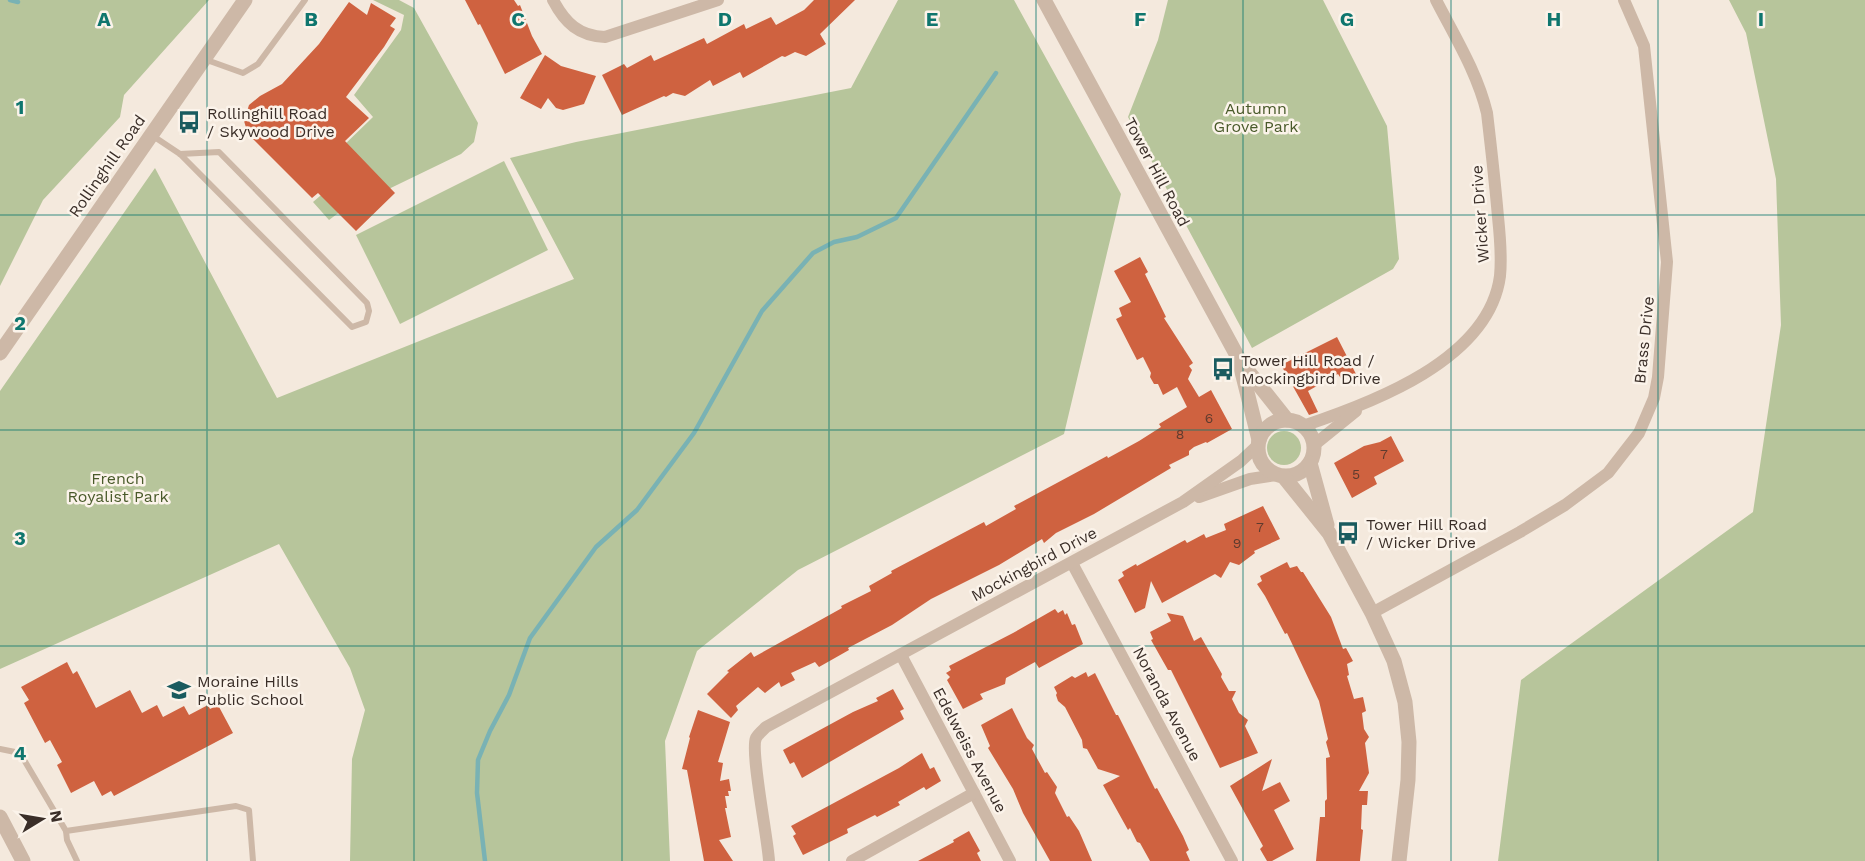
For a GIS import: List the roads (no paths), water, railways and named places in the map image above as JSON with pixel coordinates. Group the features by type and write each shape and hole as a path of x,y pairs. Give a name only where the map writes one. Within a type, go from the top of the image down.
{"street":[{"name":"Rollinghill Road","path":"0,353 245,0"},
{"path":"553,0 573,27 590,37 605,37 718,0"},
{"name":"Tower Hill Road","path":"1044,0 1239,361 1287,420"},
{"name":"Wicker Drive","path":"1303,426 1362,406 1446,360 1467,342 1489,309 1499,278 1500,240 1487,112 1474,72 1436,0"},
{"name":"Brass Drive","path":"1372,613 1511,537 1574,499 1608,473 1639,433 1654,398 1658,376 1667,262 1644,45 1624,0"},
{"name":"Tower Hill Road","path":"1239,361 1258,443"},
{"name":"Wicker Drive","path":"1314,445 1362,406"},
{"path":"1329,533 1310,464 1314,445 1308,431 1303,426 1287,420 1269,425 1258,443 1258,455 1262,463 1268,470 1280,476 1329,533 1372,613 1394,662 1405,702 1409,751 1399,861"},
{"name":"Mockingbird Drive","path":"769,861 754,754 756,738 766,728 1183,502 1241,461 1258,443"},
{"path":"1280,476 1296,475 1310,464"},
{"name":"Mockingbird Drive","path":"1183,502 1250,478 1280,476"},
{"name":"Noranda Avenue","path":"1072,563 1232,861"},
{"name":"Edelweiss Avenue","path":"901,655 1010,861"},
{"path":"852,861 974,793"},
{"path":"0,817 23,861"}],"lane":[{"path":"203,59 243,73 258,64 305,0"},
{"path":"150,134 180,154 352,327 366,322 369,311 367,303 219,152 180,154"},
{"path":"0,749 20,753 66,831 67,840 77,861"},
{"path":"66,831 236,806 249,810 253,861"}],"waterway":[{"path":"10,0 18,2"},
{"path":"485,861 477,793 478,760 509,695 530,638 596,547 637,510 694,433 762,311 813,253 834,242 857,237 896,218 996,73"}],"place":[{"name":"Rollinghill Road / Skywood Drive","path":"189,122"},
{"name":"Tower Hill Road / Mockingbird Drive","path":"1223,369"},
{"name":"Tower Hill Road / Wicker Drive","path":"1348,533"},
{"name":"Moraine Hills Public School","path":"179,690"}],"park label":[{"name":"Autumn Grove Park","path":"1256,117"},
{"name":"French Royalist Park","path":"118,487"}]}
